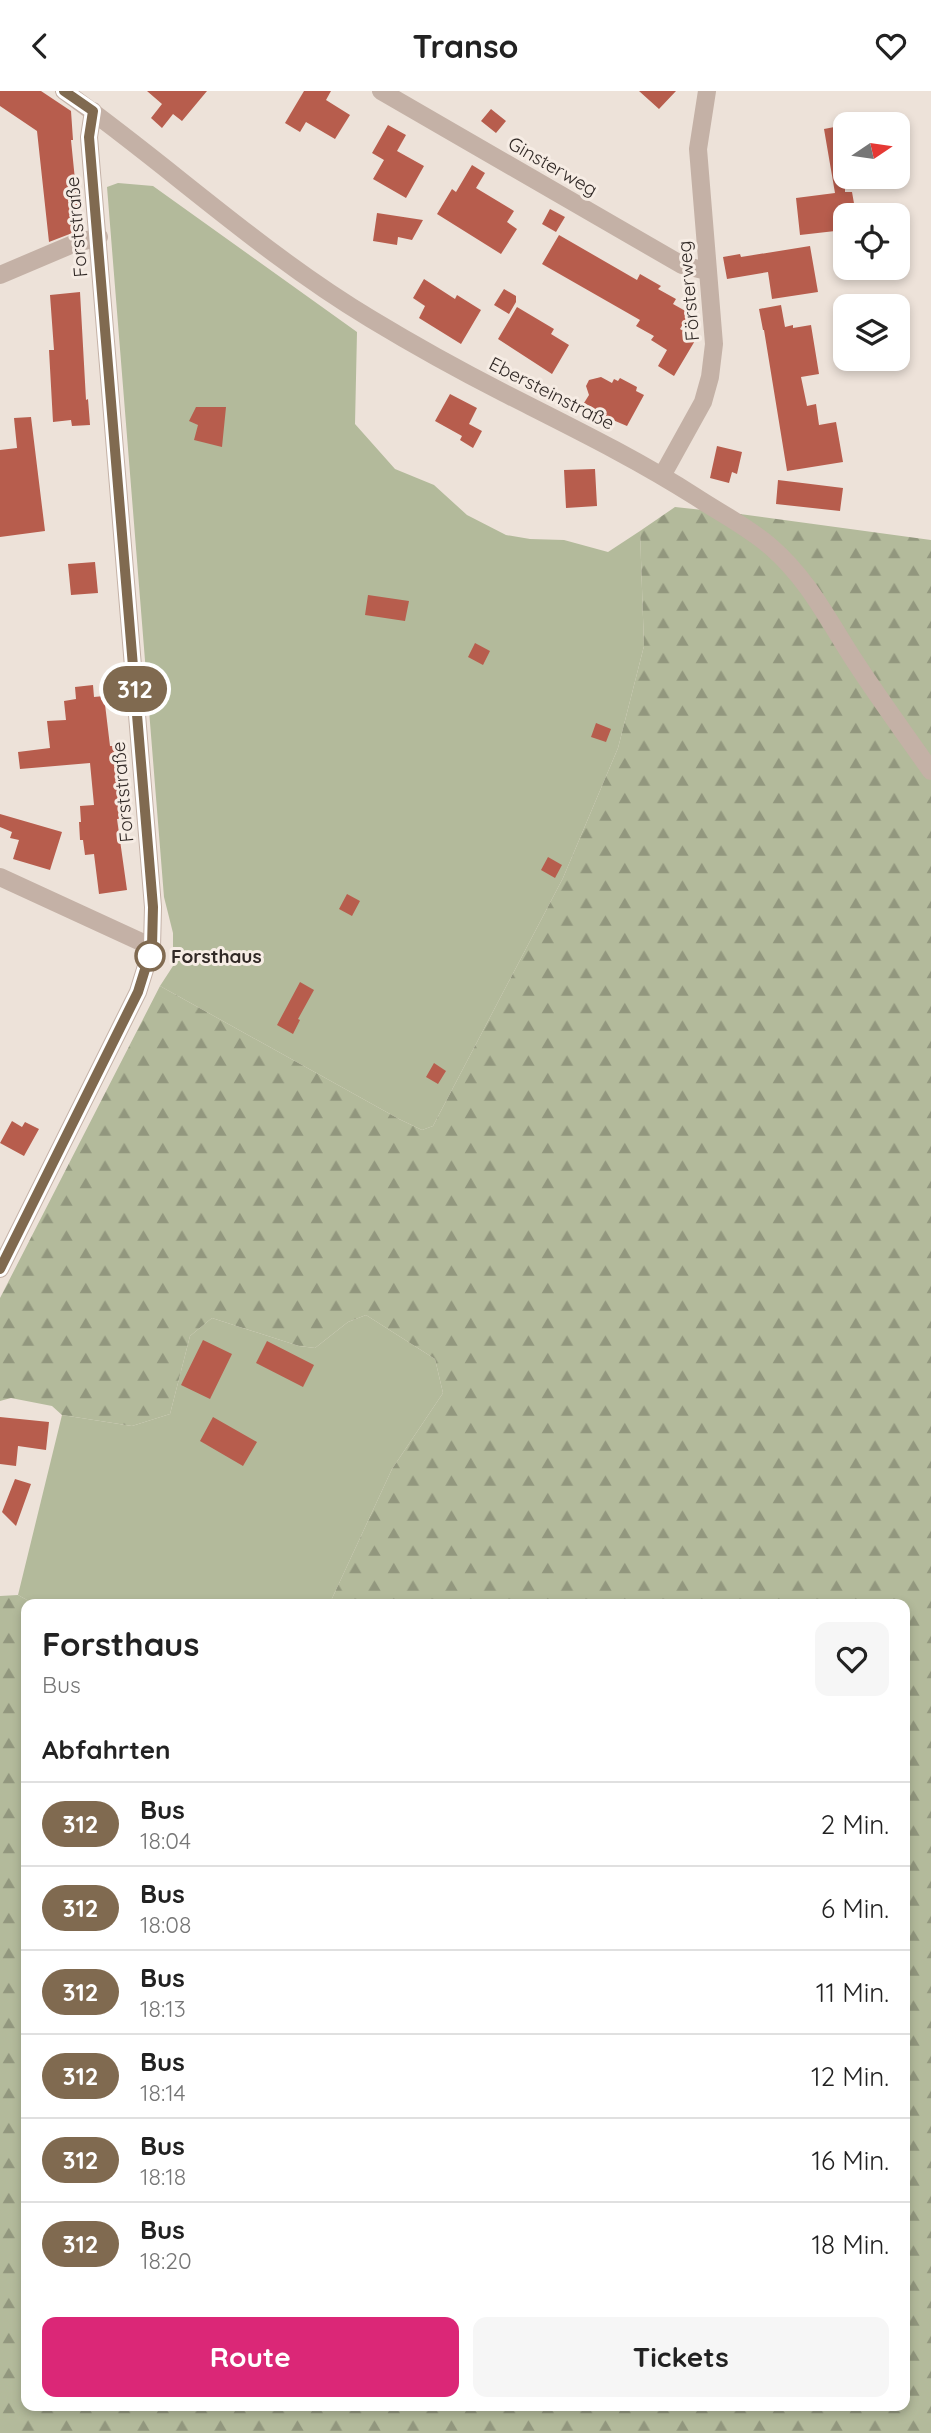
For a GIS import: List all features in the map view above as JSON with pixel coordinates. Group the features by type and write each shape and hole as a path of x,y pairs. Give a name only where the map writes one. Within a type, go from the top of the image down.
{"street":[{"name":"Ebersteinstraße","path":"64,91 138,144 288,265 360,312 502,393 555,417 662,476 743,525 797,572 821,604 853,659 931,771"},
{"name":"Ginsterweg","path":"381,91 682,265 707,271"},
{"name":"Försterweg","path":"662,476 699,410 710,377 714,344 698,149 707,91"},
{"name":"Forststraße","path":"0,1269 138,992 152,947 153,907 89,137 93,111"},
{"path":"0,275 73,244 99,237"},
{"path":"0,877 152,947"}],"green space":[{"path":"118,183 153,186 357,332 355,424 395,469 434,485 467,515 506,535 564,540 608,552 640,531 644,646 618,748 563,878 433,1126 422,1130 160,986 173,966 173,933 164,897 107,187"},
{"path":"675,507 931,540 931,2433 0,2433 0,1596 18,1595 25,1599 21,1599 21,2411 910,2411 910,1599 332,1599 392,1469 443,1393 435,1359 366,1315 348,1322 315,1348 299,1346 212,1318 190,1336 170,1414 132,1426 62,1415 52,1406 11,1398 0,1401 0,1298 160,986 399,1119 422,1130 433,1126 563,878 618,748 644,646 640,531"},
{"path":"366,1315 435,1359 443,1393 392,1469 332,1599 25,1599 18,1595 62,1415 132,1426 170,1414 190,1336 212,1318 299,1346 315,1348 348,1322"}],"building":[{"path":"0,91 41,91 71,111 71,140 80,230 49,242 37,131 0,106"},
{"path":"147,91 207,91 182,121 173,114 162,128 151,118 162,104"},
{"path":"304,91 331,91 326,100 350,115 335,139 306,122 300,132 285,123"},
{"path":"639,91 676,91 659,109"},
{"path":"491,109 506,121 496,133 481,121"},
{"path":"388,125 406,135 397,151 424,166 406,198 373,179 384,160 372,153"},
{"path":"833,127 833,181 824,129"},
{"path":"472,165 485,173 476,188 514,211 507,222 517,229 501,254 437,214 452,189 456,192"},
{"path":"834,189 852,192 854,203 833,203 833,231 800,235 796,198 835,193"},
{"path":"550,209 565,217 556,232 542,224"},
{"path":"377,213 423,220 412,240 398,237 397,245 373,241"},
{"path":"559,235 637,280 640,274 661,286 658,289 676,299 673,304 689,313 680,329 696,339 674,376 658,366 667,350 651,340 654,336 636,326 640,320 542,264"},
{"path":"810,246 818,292 772,299 768,272 727,279 723,257 740,254 741,257"},
{"path":"424,279 455,299 457,295 481,310 461,344 419,318 425,306 413,298"},
{"path":"504,289 516,296 516,302 509,314 494,305"},
{"path":"80,292 86,400 88,399 90,425 72,426 71,420 53,422 49,350 54,350 50,295"},
{"path":"781,305 785,327 811,325 819,374 801,377 807,406 816,404 819,425 836,422 843,462 787,471 759,309"},
{"path":"517,307 554,329 551,334 569,345 552,374 498,339"},
{"path":"601,377 612,383 614,379 618,381 620,378 637,387 636,391 644,395 627,426 594,412 594,408 584,403 589,395 586,386 589,380"},
{"path":"450,394 477,408 469,424 482,431 473,448 460,440 462,436 435,421"},
{"path":"196,407 226,407 222,447 194,440 198,425 189,421"},
{"path":"31,417 45,531 0,537 0,450 17,448 14,418"},
{"path":"717,446 742,452 737,474 732,472 729,483 710,478"},
{"path":"595,469 597,506 566,508 564,470"},
{"path":"778,480 843,488 840,511 776,504"},
{"path":"95,562 98,593 71,595 68,564"},
{"path":"368,595 409,601 405,621 365,615"},
{"path":"475,643 490,651 483,665 468,657"},
{"path":"93,685 94,697 104,696 110,746 115,746 121,819 117,819 127,890 99,894 94,854 85,855 83,840 80,840 80,806 94,805 90,763 20,769 18,752 50,748 47,721 66,720 64,701 76,699 75,687"},
{"path":"596,723 611,729 606,742 591,737"},
{"path":"0,814 62,832 50,870 13,859 19,840 10,838 12,832 0,827"},
{"path":"548,857 562,865 555,878 541,870"},
{"path":"347,894 360,901 352,916 339,909"},
{"path":"300,982 314,990 293,1034 277,1025"},
{"path":"434,1063 446,1071 438,1084 426,1077"},
{"path":"12,1121 22,1127 25,1122 39,1129 24,1156 0,1143"},
{"path":"203,1340 232,1354 210,1399 181,1385"},
{"path":"267,1341 314,1365 303,1387 256,1363"},
{"path":"0,1417 49,1422 46,1450 18,1446 16,1466 0,1464"},
{"path":"213,1417 257,1442 243,1466 200,1441"},
{"path":"15,1479 31,1484 16,1526 2,1512"}],"bus line":[{"name":"312","path":"0,1269 138,992 152,947 153,907 89,137 93,111 64,91"}],"place":[{"name":"Forsthaus","path":"150,956"}]}
